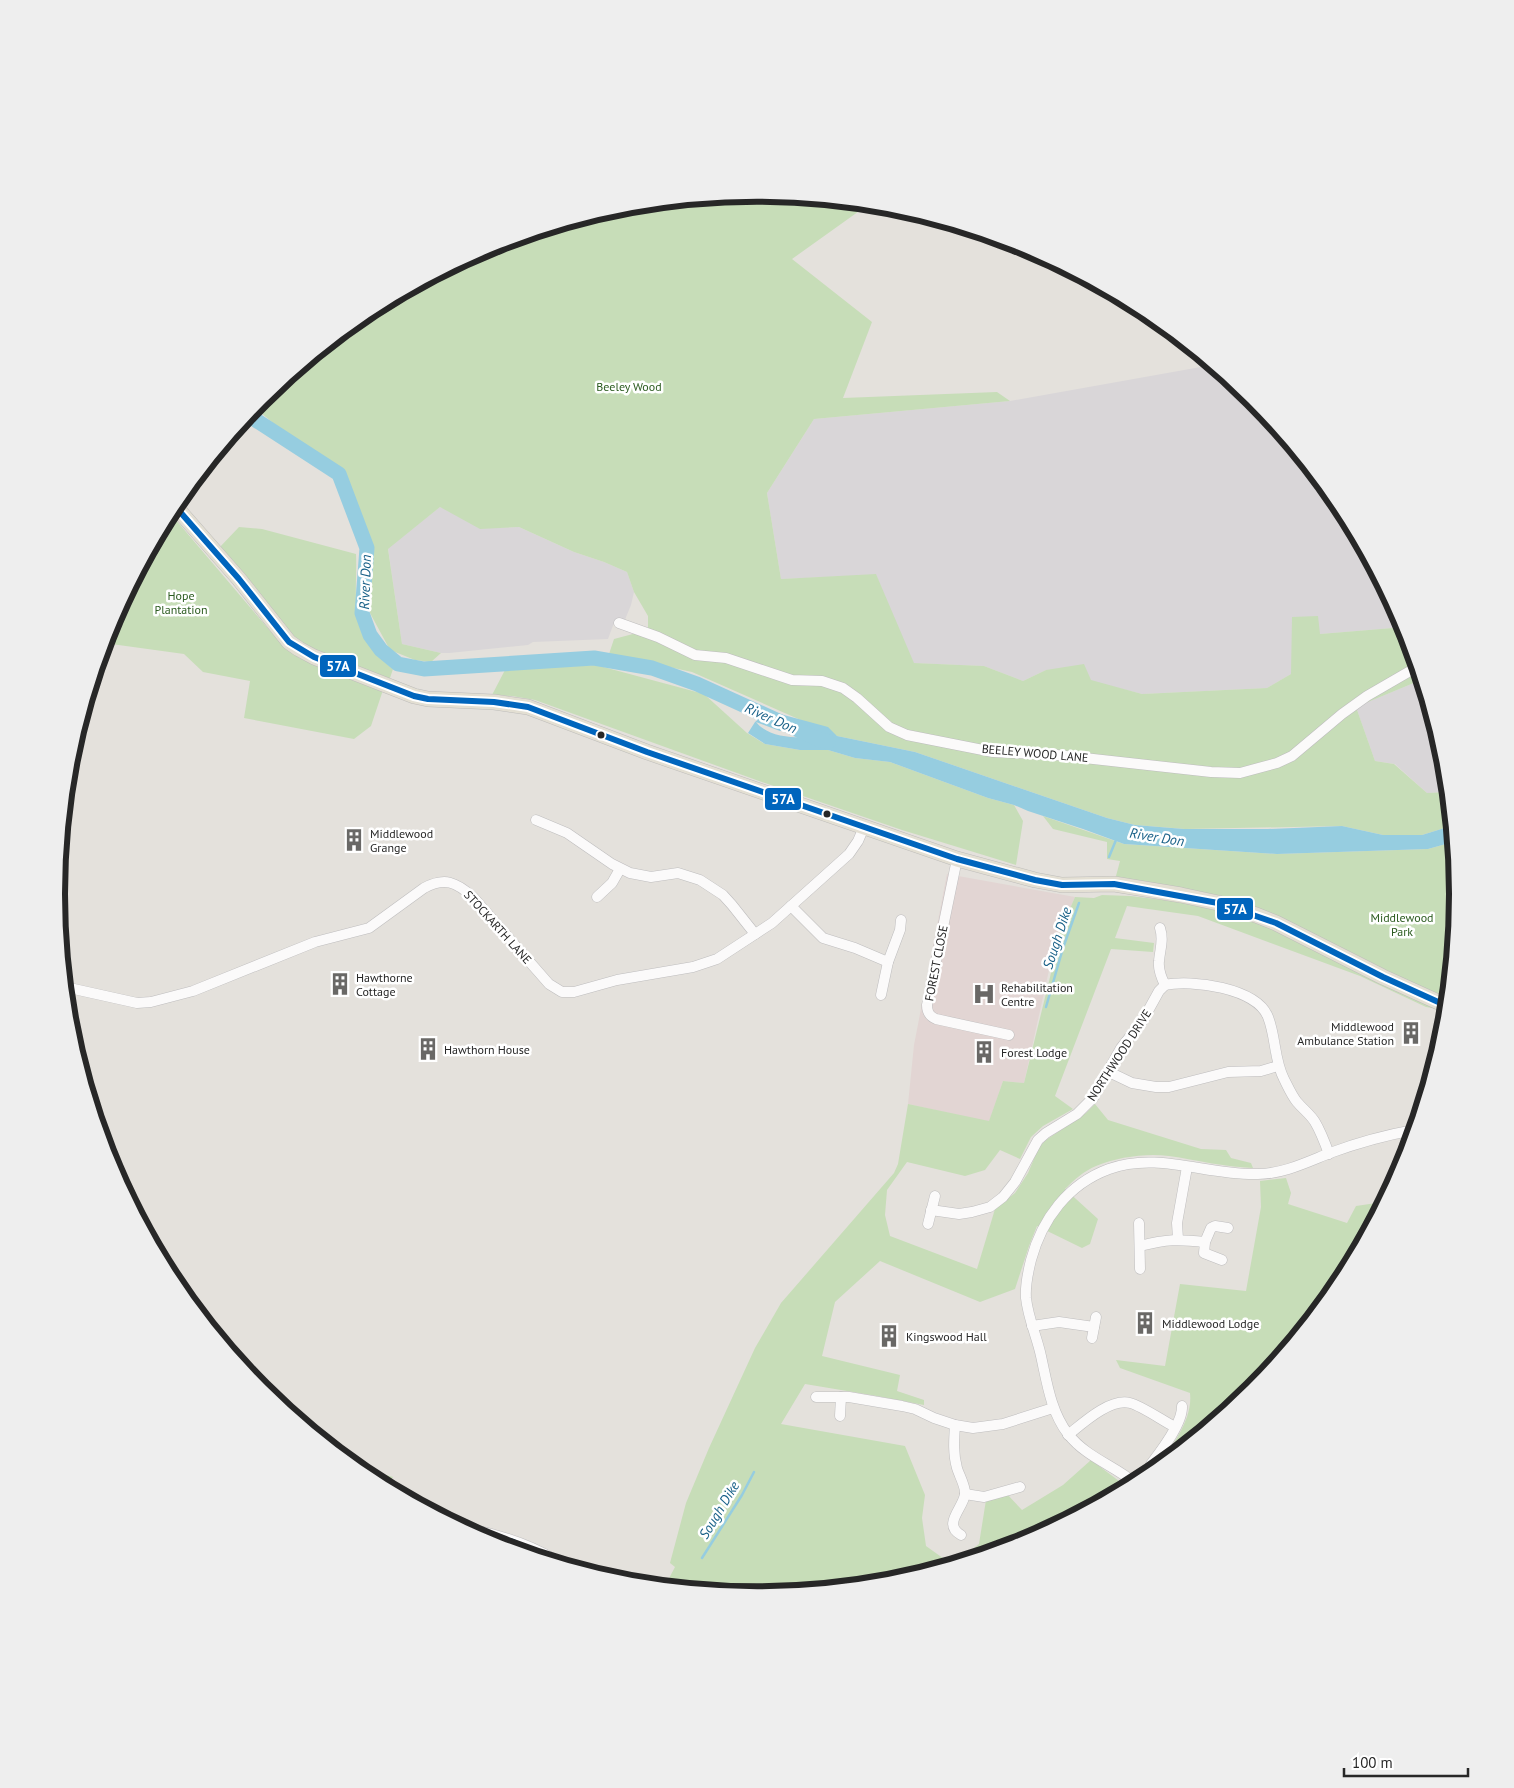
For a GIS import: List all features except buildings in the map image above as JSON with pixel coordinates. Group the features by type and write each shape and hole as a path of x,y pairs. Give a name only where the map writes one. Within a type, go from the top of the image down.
{"main road":[{"path":"180,512 239,579 289,642 314,657 414,696 428,699 494,702 528,708 647,752 957,860 1062,885 1126,885 1181,894 1218,903 1276,923 1383,977 1440,1003"}],"street":[{"name":"BEELEY WOOD LANE","path":"619,622 658,637 695,655 726,658 792,680 822,681 843,688 857,698 888,727 907,736 993,752 1056,755 1211,772 1240,773 1276,763 1292,756 1360,701 1411,670"},
{"path":"536,820 572,836 620,869 644,877 678,872 700,880 723,895 755,934"},
{"name":"STOCKARTH LANE","path":"72,988 137,1003 174,997 202,988 315,942 369,928 424,888 439,882 453,883 466,890 549,984 562,992 574,992 617,980 693,967 707,963 731,951 791,906 849,854 864,828"},
{"name":"FOREST CLOSE","path":"957,860 927,1010 936,1019 1009,1035"},
{"path":"597,897 610,886 620,869"},
{"path":"791,906 823,938 855,948 888,962"},
{"path":"881,995 888,962 900,930 901,920"},
{"path":"1160,928 1162,940 1159,970 1165,985 1185,982 1202,984 1242,994 1257,1002 1266,1011 1278,1066 1294,1098 1315,1121 1329,1154"},
{"name":"NORTHWOOD DRIVE","path":"931,1210 959,1214 982,1210 997,1202 1009,1191 1038,1140 1077,1114 1093,1098 1124,1043 1143,1020 1159,991 1165,985"},
{"path":"1109,1072 1132,1083 1169,1088 1228,1072 1261,1071 1278,1066"},
{"path":"1127,1478 1082,1449 1068,1435 1053,1408 1026,1296 1028,1273 1032,1260 1042,1231 1056,1207 1085,1180 1120,1165 1148,1162 1172,1164 1222,1173 1260,1174 1292,1168 1376,1139 1406,1132"},
{"path":"1178,1239 1177,1223 1187,1167"},
{"path":"928,1224 934,1196"},
{"path":"1139,1223 1140,1269"},
{"path":"1222,1260 1204,1254 1205,1242 1211,1228 1215,1226 1228,1228"},
{"path":"1140,1246 1178,1239 1205,1242"},
{"path":"1032,1326 1059,1322 1095,1322 1092,1338"},
{"path":"816,1396 860,1398 914,1409 955,1425 973,1428 1022,1419 1053,1408"},
{"path":"840,1416 841,1396"},
{"path":"1068,1435 1094,1415 1117,1402 1135,1404 1175,1427"},
{"path":"1153,1460 1175,1427 1183,1411 1182,1406"},
{"path":"955,1425 954,1453 965,1494 953,1522 954,1529 961,1536"},
{"path":"965,1494 984,1497 1020,1487"}],"shaded area":[{"path":"1204,366 1246,405 1306,473 1356,548 1378,588 1395,628 1320,634 1291,674 1267,688 1142,694 1046,670 1023,681 984,666 913,663 876,575 781,579 767,493 814,419 1010,401"},
{"path":"440,507 493,528 519,527 574,552 627,572 634,592 624,622 615,620 608,639 533,642 528,645 449,653 441,653 402,644 388,548"},
{"path":"1415,682 1436,759 1441,792 1427,793 1395,764 1375,761 1356,707"},
{"name":"Rehabilitation Centre","path":"947,874 1075,897 1055,943 1024,1083 1003,1081 989,1122 908,1104 914,1045"}],"green space":[{"name":"Beeley Wood","path":"757,202 802,203 860,210 792,259 872,322 843,398 997,392 1010,401 814,419 767,493 781,579 876,574 914,663 984,666 1023,681 1046,670 1084,664 1091,680 1142,694 1267,688 1291,674 1292,617 1318,616 1320,634 1395,628 1415,682 1356,707 1375,761 1394,764 1427,793 1441,792 1446,828 1422,835 1383,835 1342,826 1185,829 1135,825 1107,818 915,752 837,736 692,672 609,654 614,639 648,630 648,616 634,592 627,572 574,552 519,527 480,529 440,507 388,549 402,644 441,653 431,662 415,660 390,650 370,613 370,570 353,499 316,459 261,413 301,374 336,345 411,295 451,273 535,239 578,226 622,215 667,208 712,203"},
{"name":"Hope Plantation","path":"176,520 277,639 299,658 383,690 371,726 354,739 244,718 250,681 203,672 184,654 112,644 136,588"},
{"path":"239,527 262,529 356,554 356,597 360,628 371,648 393,669 389,681 327,658 294,638 219,548"},
{"path":"596,665 704,694 747,733 765,744 800,750 828,750 855,758 890,762 988,798 1014,805 1023,821 1016,865 902,830 759,781 535,700 492,695 505,670"},
{"name":"Middlewood Park","path":"1043,816 1124,844 1277,854 1428,849 1447,844 1448,939 1441,997 1263,912 1112,881 1116,876 1120,861 1107,859 1107,842 1053,829"},
{"path":"1102,895 1131,896 1195,904 1249,919 1299,941 1438,1009 1426,1007 1360,976 1198,916 1127,906 1115,938 1154,943 1153,952 1111,949 1055,1096 1073,1109 1043,1126 1031,1137 1020,1159 1000,1150 985,1170 965,1176 907,1162 887,1190 885,1215 890,1236 977,1269 995,1209 1015,1193 1028,1173 1039,1147 1046,1140 1086,1113 1095,1104 1108,1120 1201,1149 1226,1150 1231,1158 1251,1163 1253,1168 1151,1155 1123,1158 1105,1163 1079,1176 1065,1189 1098,1219 1090,1244 1082,1248 1037,1226 1015,1289 980,1302 880,1261 835,1302 822,1356 900,1375 897,1391 924,1400 924,1405 805,1384 781,1424 905,1446 925,1495 922,1518 926,1546 945,1559 892,1573 802,1585 712,1585 668,1580 675,1567 670,1563 686,1503 755,1348 781,1303 894,1173 898,1164 908,1104 989,1121 1003,1081 1024,1083 1053,965 1055,943 1075,897 1094,898"},
{"path":"1286,1178 1291,1193 1288,1204 1347,1223 1356,1206 1376,1203 1332,1278 1306,1315 1277,1350 1213,1414 1170,1449 1185,1422 1190,1403 1190,1393 1120,1368 1116,1360 1165,1366 1180,1284 1246,1291 1261,1207 1260,1181"},
{"path":"1091,1460 1120,1482 1063,1515 1022,1533 968,1552 979,1544 986,1500 1006,1493 1022,1510 1063,1485"},
{"path":"380,1473 393,1477 391,1480"}],"water":[{"path":"769,711 828,727 837,736 915,752 1107,818 1135,825 1184,829 1268,829 1342,826 1383,835 1422,835 1446,828 1447,844 1428,849 1277,854 1124,844 1014,805 988,798 890,762 855,758 828,750 800,750 765,744 748,733 755,722","holes":["756,722 780,731 799,731 811,737 781,736 767,731"]}],"waterway":[{"name":"River Don","path":"255,419 339,474 367,548 362,613 370,635 381,650 398,664 424,669 594,658 652,668 697,684 828,742"},
{"name":"Sough Dike","path":"1109,857 1116,840"},
{"name":"Sough Dike","path":"1046,1007 1063,948 1079,903"},
{"name":"Sough Dike","path":"702,1558 742,1495 754,1472"}],"transit line":[{"name":"57A","path":"180,512 239,579 289,642 314,657 414,696 428,699 494,702 528,707 647,752 957,859 1035,880 1062,885 1114,884 1218,903 1276,923 1383,977 1440,1003"}],"place":[{"name":"Middlewood Grange","path":"354,840"},
{"name":"Hawthorne Cottage","path":"340,984"},
{"name":"Rehabilitation Centre","path":"984,994"},
{"name":"Middlewood Ambulance Station","path":"1411,1033"},
{"name":"Hawthorn House","path":"428,1049"},
{"name":"Forest Lodge","path":"984,1052"},
{"name":"Middlewood Lodge","path":"1145,1323"},
{"name":"Kingswood Hall","path":"889,1336"}]}
